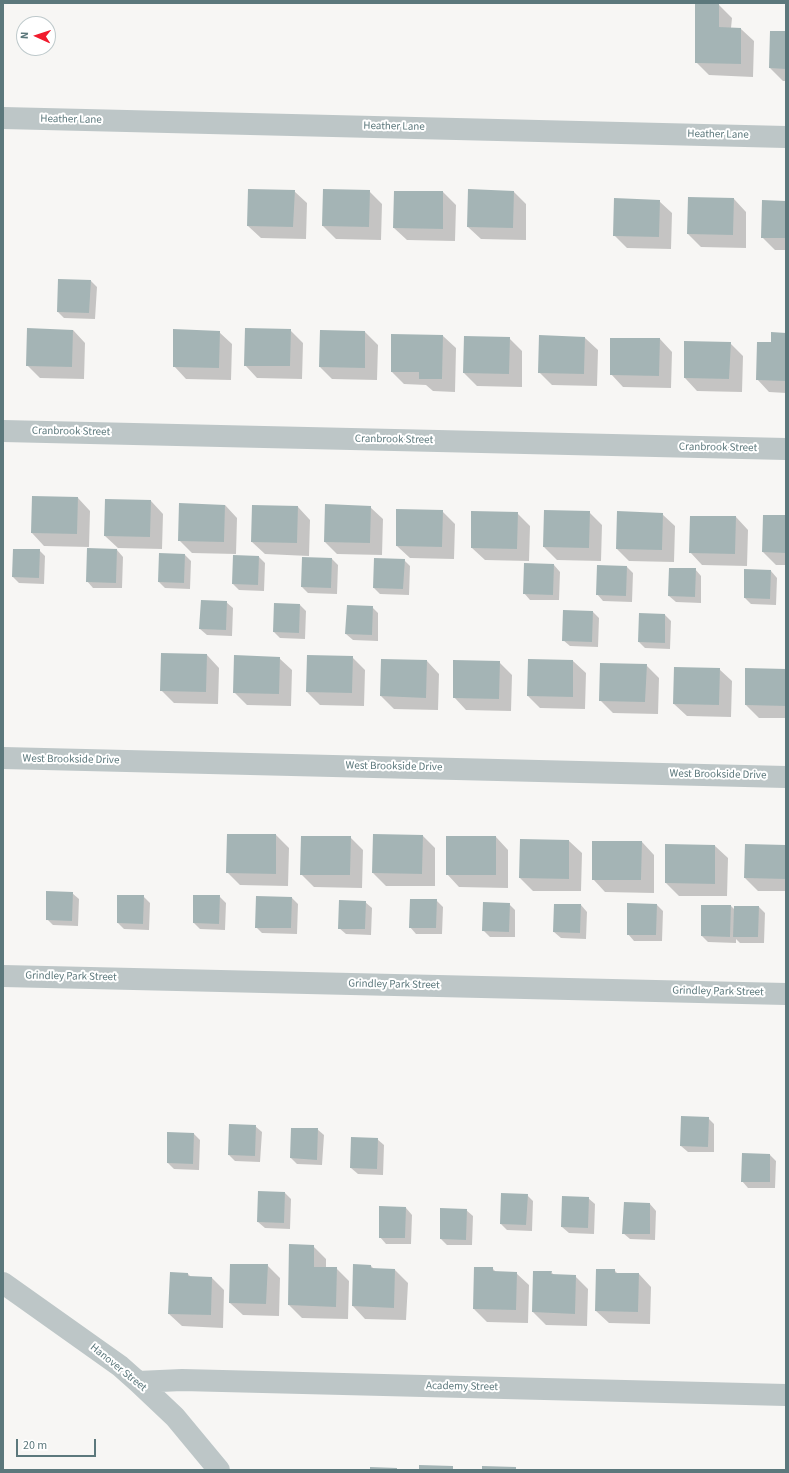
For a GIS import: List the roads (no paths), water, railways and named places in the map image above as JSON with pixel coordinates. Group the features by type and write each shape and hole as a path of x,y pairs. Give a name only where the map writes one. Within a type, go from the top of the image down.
{"street":[{"name":"Heather Lane","path":"3,118 786,137"},
{"name":"Cranbrook Street","path":"3,431 786,449"},
{"name":"West Brookside Drive","path":"3,758 786,777"},
{"name":"Grindley Park Street","path":"3,976 786,994"},
{"name":"Hanover Street","path":"3,1283 120,1366 175,1418 219,1470"},
{"name":"Academy Street","path":"138,1382 182,1380 786,1395"}]}
